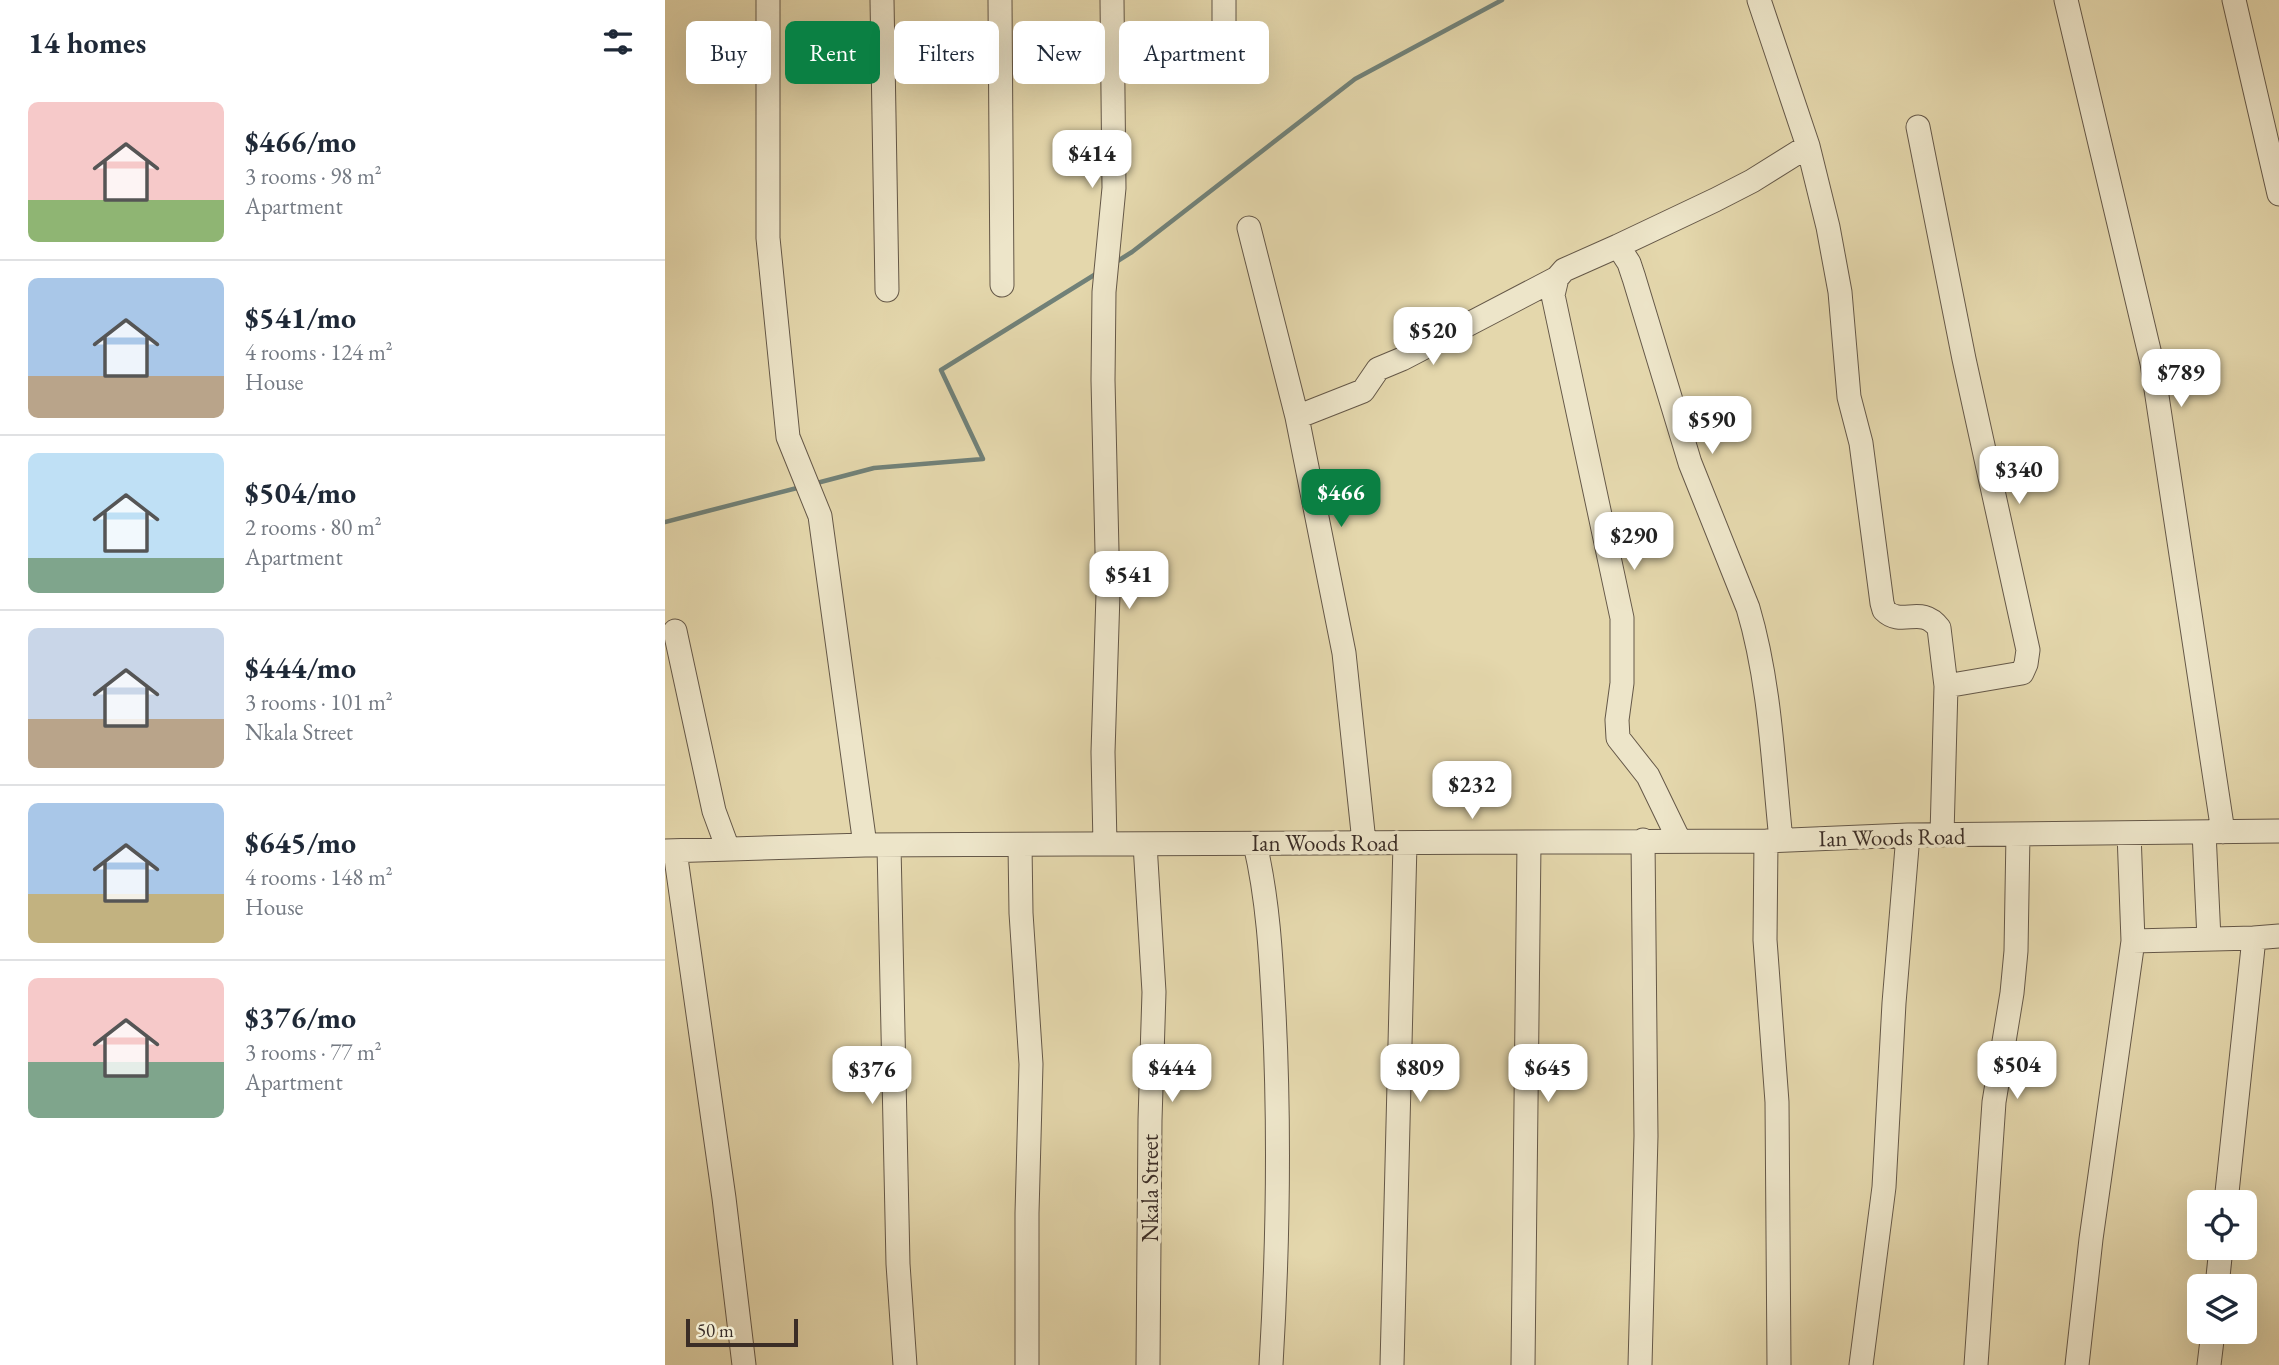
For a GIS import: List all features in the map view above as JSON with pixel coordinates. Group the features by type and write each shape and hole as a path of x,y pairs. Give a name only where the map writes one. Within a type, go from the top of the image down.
{"street":[{"path":"768,0 768,238 788,437 820,516 865,845"},
{"path":"882,0 887,290"},
{"path":"1000,0 1002,285"},
{"path":"1105,844 1103,752 1108,594 1103,380 1104,292 1114,188 1112,0"},
{"path":"1224,0 1224,21"},
{"path":"1759,0 1822,195 1840,292 1849,397 1861,443 1884,610 1895,618 1924,616 1933,620 1939,628 1945,686 1942,835"},
{"path":"2066,0 2152,363 2214,832 2209,939"},
{"path":"2234,0 2279,194"},
{"path":"1918,127 1964,359 2028,650 2022,673 1945,686"},
{"path":"1297,417 1363,391 1378,369 1557,278 1564,270 1715,201 1808,146"},
{"path":"1249,228 1297,417 1344,653 1364,842"},
{"path":"1618,247 1629,263 1691,463 1748,608 1755,632 1765,695 1774,840 1765,940 1778,1115 1779,1365"},
{"path":"1557,278 1553,295 1622,618 1622,683 1617,720 1618,738 1648,776 1679,840"},
{"path":"675,631 714,811 728,849"},
{"name":"Ian Woods Road","path":"670,851 865,845 1529,843 2279,831"},
{"path":"2077,1365 2093,1225 2133,941 2129,833"},
{"path":"1976,1365 1994,1102 2016,951 2018,834"},
{"path":"1861,1365 1884,1187 1894,1003 1908,835"},
{"path":"1640,1365 1646,1136 1643,840"},
{"path":"1392,1365 1405,843"},
{"path":"1523,1365 1529,843"},
{"name":"Nkala Street","path":"1145,844 1154,992 1150,1119 1149,1365"},
{"path":"1255,844 1266,911 1277,1067 1279,1201 1271,1365"},
{"path":"1020,845 1021,913 1031,1064 1027,1365"},
{"path":"889,846 898,1264 905,1365"},
{"path":"670,851 724,1198 744,1365"},
{"path":"2133,941 2279,936"},
{"path":"2227,1190 2254,938"},
{"path":"2209,1365 2212,1344"}],"waterway":[{"path":"1116,262 1355,79 1502,0"},
{"path":"813,484 874,468 983,459 941,370 1099,272"},
{"path":"665,522 801,487"}]}
